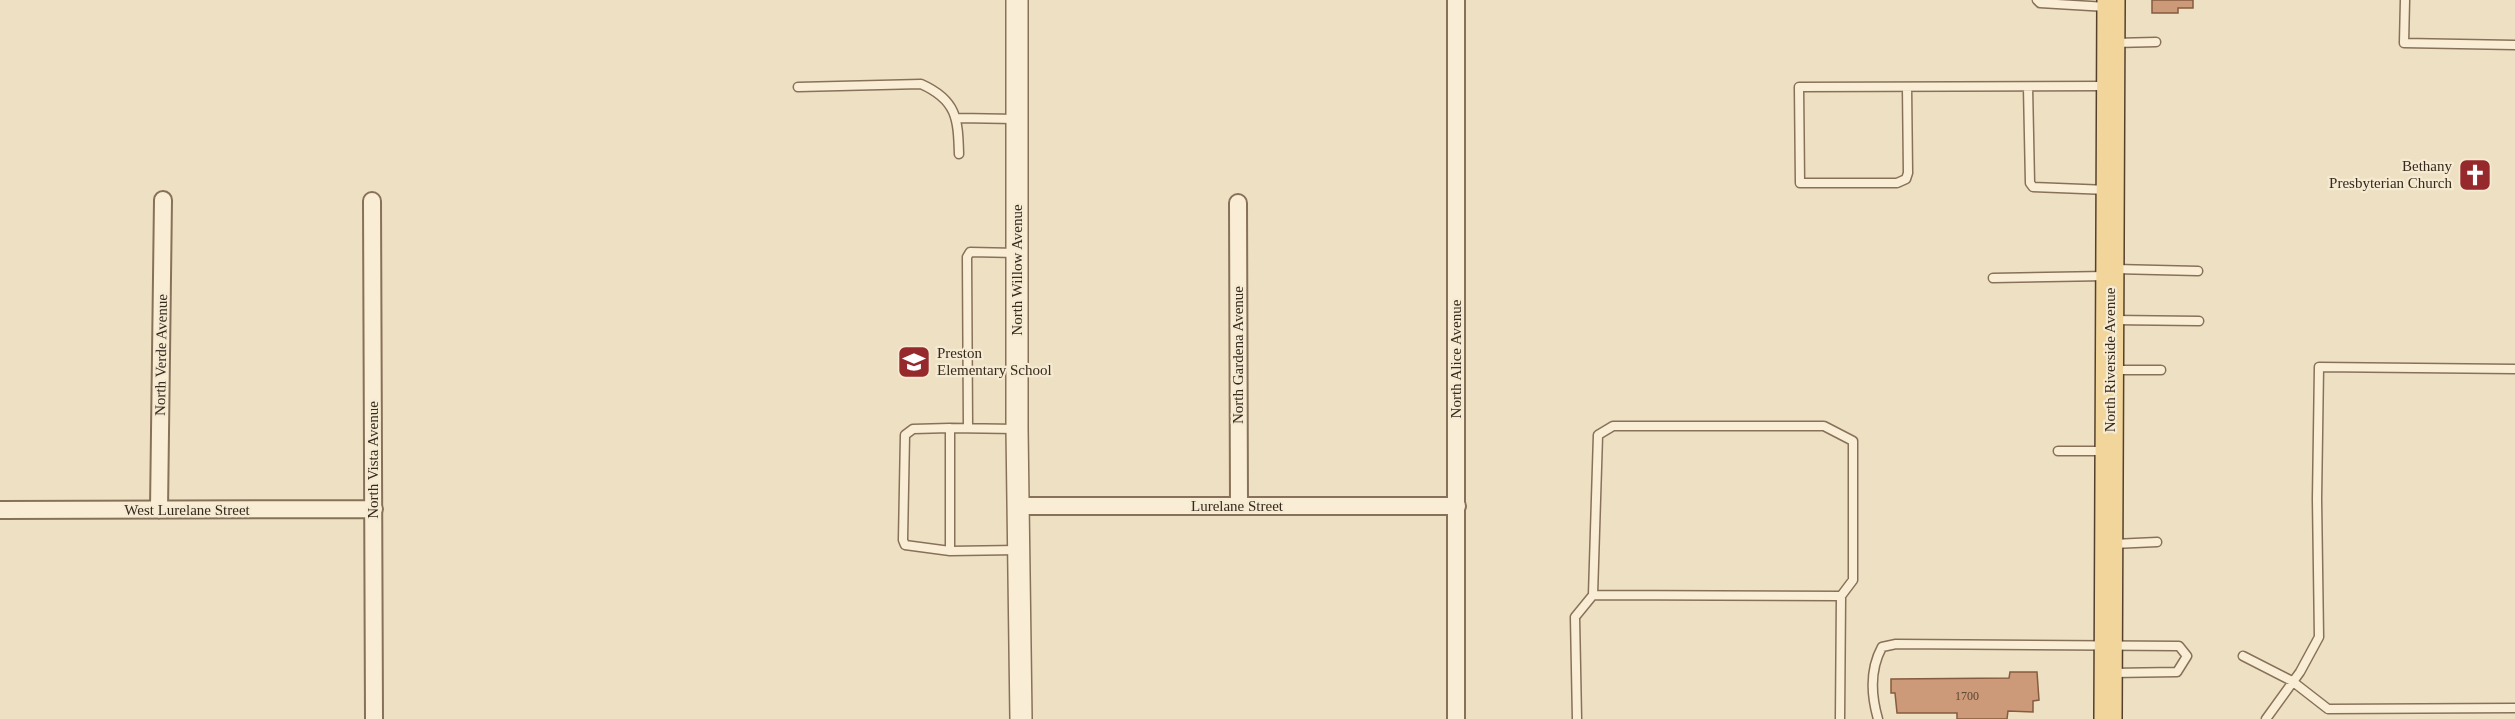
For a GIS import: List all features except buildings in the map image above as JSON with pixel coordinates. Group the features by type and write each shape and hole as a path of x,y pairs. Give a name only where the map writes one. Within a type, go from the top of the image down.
{"main road":[{"name":"North Riverside Avenue","path":"2108,719 2111,4"}],"street":[{"name":"North Willow Avenue","path":"1017,0 1017,429 1021,719"},
{"name":"North Alice Avenue","path":"1456,0 1456,719"},
{"name":"North Verde Avenue","path":"159,510 163,200"},
{"name":"North Vista Avenue","path":"372,201 374,719"},
{"name":"North Gardena Avenue","path":"1238,203 1239,506"},
{"name":"Lurelane Street","path":"1018,506 1456,506"},
{"name":"West Lurelane Street","path":"0,510 374,509"}],"lane":[{"path":"2037,0 2040,3 2111,4"},
{"path":"2404,0 2404,43 2515,45"},
{"path":"2111,43 2156,42"},
{"path":"798,87 921,84 938,92 958,118 959,154"},
{"path":"1907,87 1908,173 1906,179 1897,183 1800,183 1799,87 2111,86"},
{"path":"2028,87 2030,183 2033,187 2110,190"},
{"path":"958,118 1017,119"},
{"path":"968,428 966,261 970,252 1017,253"},
{"path":"1993,278 2110,272 2198,271"},
{"path":"2110,320 2199,321"},
{"path":"2265,719 2319,637 2317,499 2319,367 2515,369"},
{"path":"2109,370 2161,370"},
{"path":"1577,719 1575,617 1593,596 1598,435 1613,426 1824,426 1853,441 1853,580 1841,596 1839,719"},
{"path":"950,428 950,551"},
{"path":"1017,429 913,429 905,435 903,540 905,545 912,548 950,551 1018,550"},
{"path":"2058,451 2109,451"},
{"path":"2109,544 2157,542"},
{"path":"1593,596 1841,596"},
{"path":"1878,719 1875,708 1874,662 1882,647 1896,644 2179,646 2187,656 2177,672 2108,673"},
{"path":"2243,657 2292,681 2328,709 2515,708"}],"place":[{"name":"Bethany Presbyterian Church","path":"2475,175"},
{"name":"Preston Elementary School","path":"914,362"}]}
